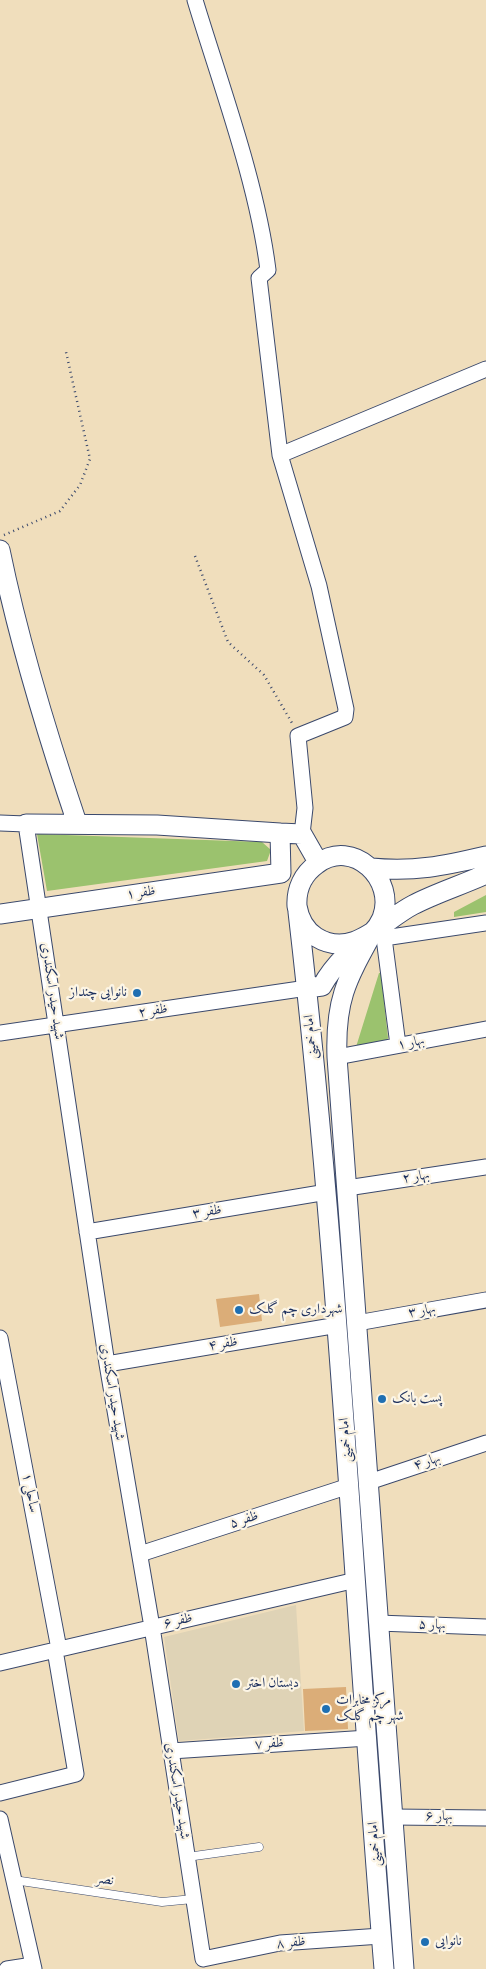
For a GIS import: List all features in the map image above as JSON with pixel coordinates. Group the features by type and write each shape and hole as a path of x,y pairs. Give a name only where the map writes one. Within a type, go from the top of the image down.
{"street":[{"path":"195,0 236,136 266,250 268,270 259,278 280,455 319,586 346,709 344,717 298,736 305,808 302,834 318,862"},
{"path":"280,455 486,370"},
{"path":"0,550 5,601 78,823"},
{"path":"0,823 157,825 302,834"},
{"name":"شهید حیدر اسکندری","path":"26,824 40,907 107,1364 152,1627 203,1959"},
{"path":"280,833 281,873 300,884"},
{"path":"307,988 322,986 345,956 372,932 381,920 385,907 385,893 380,879 371,868 360,860 346,856 332,857 318,862 307,872 300,884 297,898 298,912 303,924 312,935 323,942 336,945 362,940 372,932 387,920 413,904 486,874"},
{"path":"371,868 412,870 439,867 486,856"},
{"path":"439,867 430,877 432,885 434,888 448,890"},
{"name":"ظفر ۱","path":"0,914 281,873"},
{"name":"امام خمینی","path":"298,912 327,1192 356,1580 371,1653 393,1817 404,1969"},
{"path":"398,1045 384,938 486,923"},
{"name":"امام خمینی","path":"372,932 340,999 337,1016 337,1057 358,1322 378,1623 371,1653 368,1738 384,1969"},
{"name":"ظفر ۲","path":"0,1033 307,988"},
{"name":"بهار ۱","path":"337,1057 486,1029"},
{"name":"بهار ۲","path":"347,1188 486,1167"},
{"name":"ظفر ۳","path":"87,1232 327,1192"},
{"name":"بهار ۳","path":"358,1322 486,1300"},
{"path":"338,1325 358,1322"},
{"name":"ظفر ۴","path":"107,1364 338,1325"},
{"name":"ساحلی ۱","path":"0,1338 57,1649 76,1774 0,1794"},
{"name":"بهار ۴","path":"369,1482 486,1443"},
{"name":"ظفر ۵","path":"140,1554 349,1486"},
{"name":"ظفر ۶","path":"0,1660 57,1649 356,1580"},
{"name":"بهار ۵","path":"378,1623 486,1627"},
{"name":"ظفر ۷","path":"171,1750 368,1738"},
{"name":"بهار ۶","path":"393,1817 486,1818"},
{"path":"0,1819 34,1967 7,1969"},
{"name":"ظفر ۸","path":"203,1959 280,1943 381,1936"}],"lane":[{"path":"187,1857 258,1847"},
{"name":"نصر","path":"14,1880 162,1902 193,1899"}],"path":[{"path":"0,536 60,511 80,485 90,460 66,352"},
{"path":"195,556 228,642 264,675 298,736"}],"shaded area":[{"name":"دبستان اختر","path":"296,1605 304,1731 179,1741 164,1637"}],"green space":[{"path":"37,834 262,842 271,850 267,861 47,891"},
{"path":"486,895 486,912 454,917 454,912"},
{"path":"379,973 381,973 388,1038 387,1041 356,1047"}],"building":[{"name":"شهرداری چم گلک","path":"259,1294 262,1321 220,1327 216,1299"},
{"name":"مرکز مخابرات شهر چم گلک","path":"346,1687 348,1729 305,1731 303,1689"}],"place":[{"name":"نانوایی چنداز","path":"137,993"},
{"name":"شهرداری چم گلک","path":"239,1310"},
{"name":"پست بانک","path":"382,1399"},
{"name":"دبستان اختر","path":"236,1684"},
{"name":"مرکز مخابرات شهر چم گلک","path":"326,1709"},
{"name":"نانوایی","path":"425,1942"}]}
